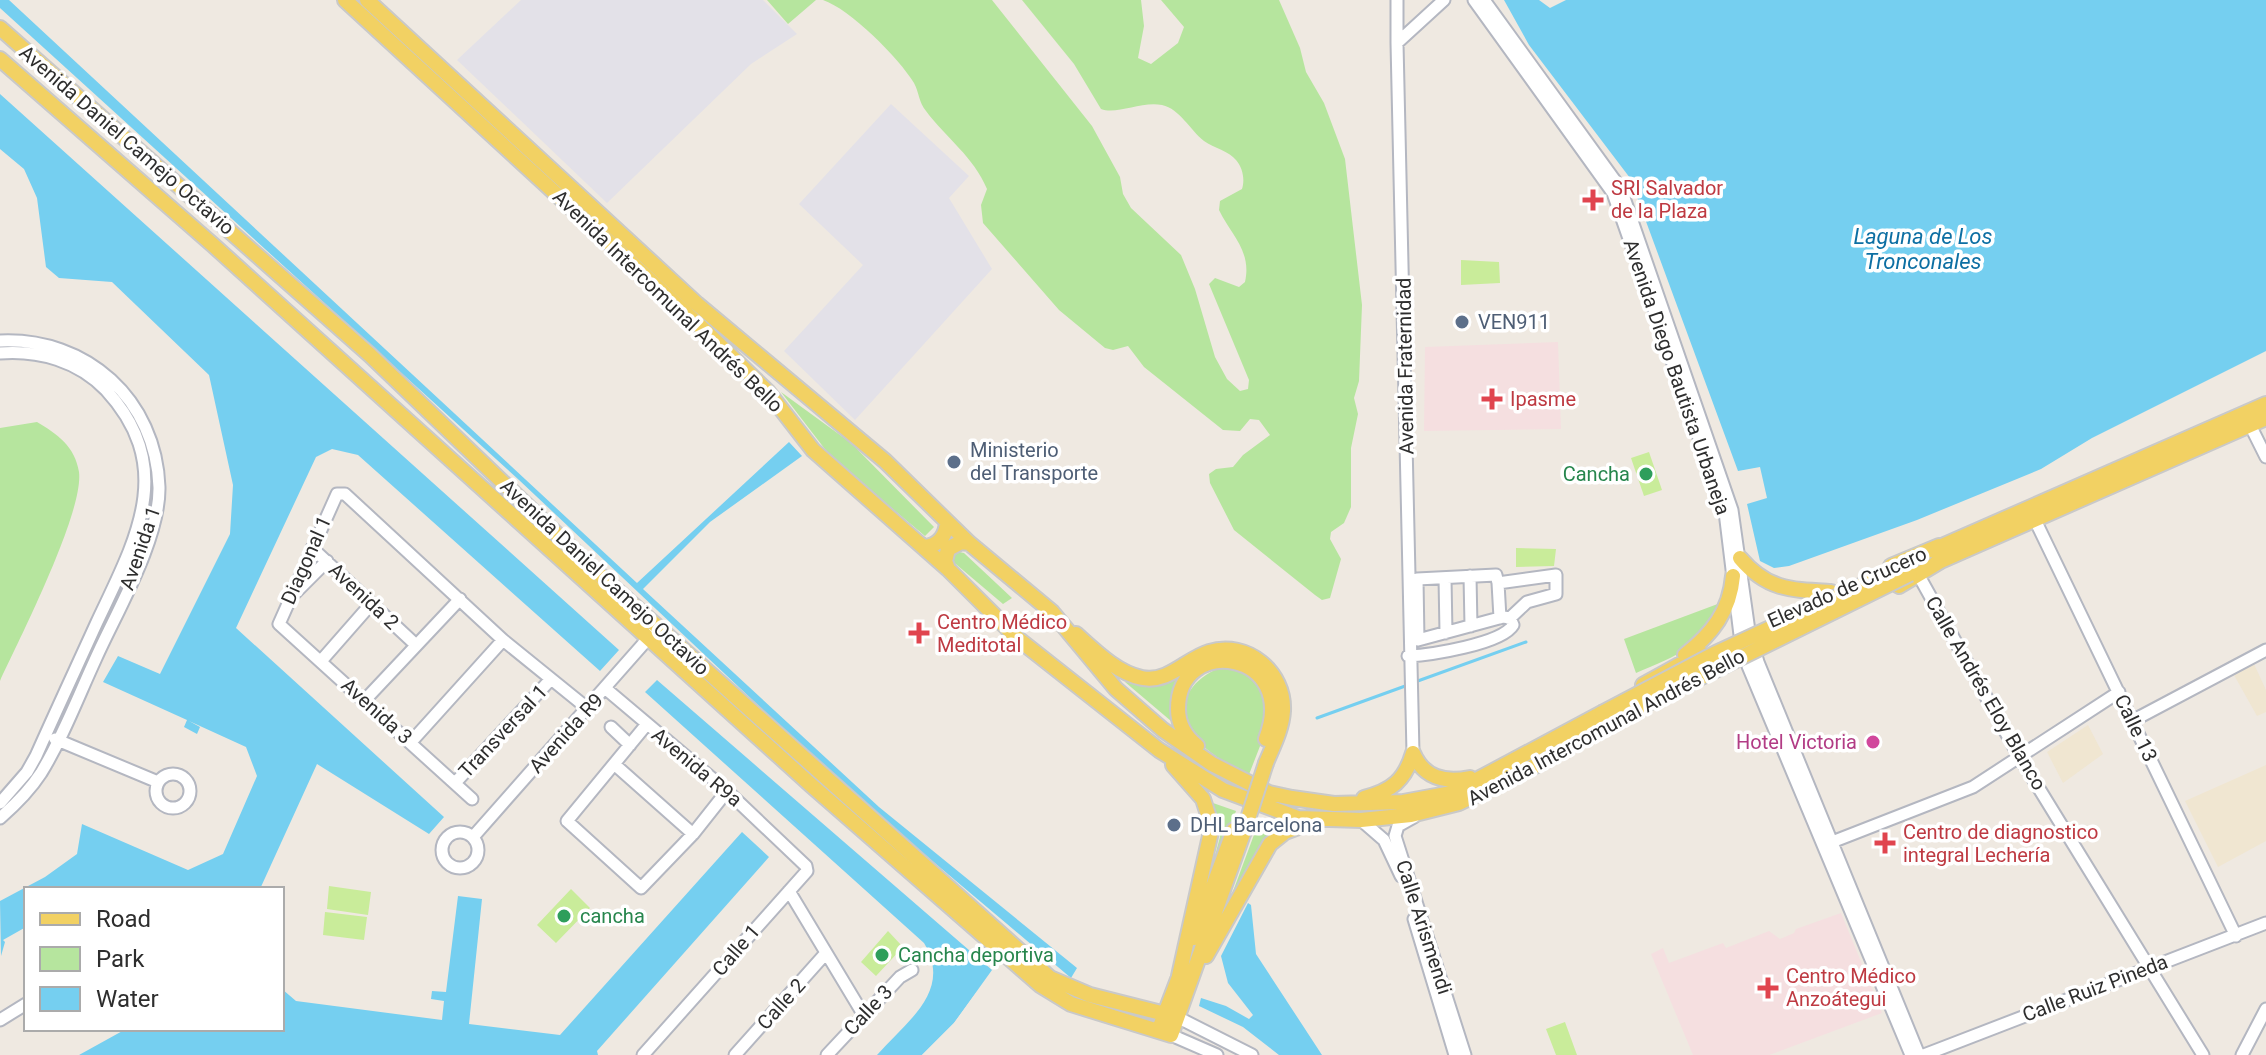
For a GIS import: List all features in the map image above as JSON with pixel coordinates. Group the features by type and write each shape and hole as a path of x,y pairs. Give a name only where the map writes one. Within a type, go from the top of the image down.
{"main road":[{"name":"Avenida Intercomunal Andrés Bello","path":"345,0 712,337 768,392 813,450 924,547 1035,653 1095,696 1159,750 1247,802 1318,820 1361,820 1422,813 1459,803 1605,718 1912,571 1942,553 2266,404"},
{"name":"Avenida Intercomunal Andrés Bello","path":"367,0 697,304 885,461 969,543 1052,612 1116,689 1180,742 1269,793 1319,803 1403,802 1452,793 1548,750"},
{"name":"Avenida Daniel Camejo Octavio","path":"0,28 370,355 653,633 1040,985 1071,1004 1165,1033"},
{"name":"Avenida Daniel Camejo Octavio","path":"0,59 1050,978 1090,995 1171,1016"},
{"name":"Avenida Intercomunal Andrés Bello","path":"1942,553 2035,520 2266,418"},
{"path":"924,547 933,546 941,540 947,522"},
{"path":"948,569 945,561 948,549 961,542 969,543"},
{"name":"Elevado de Crucero","path":"1548,750 1661,674 1831,592 1942,553"},
{"path":"1740,558 1756,576 1773,585 1831,592"},
{"name":"Elevado de Crucero","path":"1548,750 1751,659 1912,571"},
{"path":"1661,674 1715,629 1727,604 1733,576"},
{"path":"1052,612 1123,672 1143,678 1171,674 1209,652 1237,650 1261,661 1278,685 1283,709 1165,1033"},
{"path":"1243,780 1189,740 1179,718 1184,685 1189,676 1210,662 1240,662 1266,683 1273,699 1273,712 1262,761"},
{"path":"1159,750 1203,799 1212,827 1184,980"},
{"path":"1413,753 1418,764 1437,779 1457,781 1486,776"},
{"path":"1319,803 1382,793 1406,774 1413,753"},
{"path":"1184,980 1270,844 1285,832 1318,820"}],"street":[{"name":"Avenida Fraternidad","path":"1397,0 1406,358 1408,669 1413,753"},
{"path":"1397,43 1444,0"},
{"name":"Avenida Diego Bautista Urbaneja","path":"1474,0 1613,193 1725,512 1733,576 1751,659 1911,1055"},
{"name":"Avenida Diego Bautista Urbaneja","path":"1484,0 1621,189 1732,510 1740,558 1744,633"},
{"name":"Avenida 1","path":"0,341 41,344 89,361 120,386 141,413 151,436 159,489 155,514 131,581 58,741 39,776 0,818"},
{"name":"Avenida 1","path":"0,353 18,351 61,360 90,376 127,417 143,457 145,494 139,532 46,735 27,772 0,803"},
{"path":"2250,425 2266,457"},
{"name":"Diagonal 1","path":"280,624 335,496 345,494 460,599"},
{"name":"Calle 13","path":"2035,520 2236,936"},
{"name":"Avenida 2","path":"312,548 416,645"},
{"path":"288,600 327,561"},
{"name":"Calle Andrés Eloy Blanco","path":"1912,571 2019,756 2203,1055"},
{"path":"1408,656 1432,655 1505,634 1513,625 1505,618 1498,583 1497,575 1417,579 1417,638 1505,618 1527,602 1556,594 1557,579 1552,574 1498,583"},
{"path":"1470,576 1471,626"},
{"path":"1445,578 1446,633"},
{"path":"364,701 460,599 503,640 587,708"},
{"path":"321,661 371,604"},
{"name":"Avenida 3","path":"280,624 472,799"},
{"name":"Avenida R9","path":"473,837 653,633"},
{"path":"411,742 503,640"},
{"path":"85,650 97,656"},
{"path":"2132,721 2266,650"},
{"name":"Avenida Diego Bautista Urbaneja","path":"1751,659 1922,1055"},
{"name":"Transversal 1","path":"455,783 551,679"},
{"name":"Avenida R9a","path":"606,689 787,846"},
{"path":"1832,842 1973,787 2119,692"},
{"path":"647,724 568,824 645,887 727,791"},
{"path":"611,727 630,745"},
{"path":"46,735 158,782"},
{"path":"614,764 693,834"},
{"name":"Calle Arismendi","path":"1422,813 1398,826 1395,836 1465,1055"},
{"name":"Calle Arismendi","path":"1361,820 1375,829 1393,854 1455,1055"},
{"name":"Calle 1","path":"643,1055 807,871 804,861 787,846"},
{"path":"789,891 863,1014"},
{"name":"Calle Ruiz Pineda","path":"1922,1055 2266,923"},
{"name":"Calle 2","path":"735,1055 826,953"},
{"name":"Calle 3","path":"827,1055 900,977 912,970"},
{"path":"0,1020 24,1005"},
{"path":"2242,1055 2266,1009"},
{"name":"Avenida Daniel Camejo Octavio","path":"1171,1016 1252,1055"},
{"name":"Avenida Daniel Camejo Octavio","path":"1165,1033 1217,1055"}],"shaded area":[{"path":"521,0 763,0 797,34 751,64 607,203 457,60"},
{"path":"891,104 969,176 949,198 992,269 855,420 784,351 863,265 799,204"},
{"name":"Ipasme","path":"1558,342 1561,429 1424,431 1425,347"},
{"path":"2254,664 2266,690 2266,712 2257,716 2234,675"},
{"path":"2088,725 2103,754 2063,783 2047,752"},
{"path":"2266,765 2266,841 2218,867 2185,801"},
{"name":"Centro Médico Anzoátegui","path":"1841,913 1882,1013 1769,1055 1693,1055 1651,954 1663,948 1669,963 1723,943 1726,948 1769,931 1780,939 1796,929"}],"green space":[{"path":"767,0 816,0 788,24"},
{"path":"823,0 992,0 1092,126 1120,177 1123,194 1131,208 1181,255 1195,289 1215,357 1227,379 1240,391 1248,389 1249,380 1209,284 1215,278 1239,287 1245,282 1243,252 1219,210 1220,201 1242,189 1243,174 1238,163 1229,154 1204,141 1180,115 1168,107 1154,104 1101,109 1074,64 1022,0 1141,0 1144,26 1138,58 1151,64 1178,43 1184,27 1161,0 1279,0 1300,48 1306,72 1324,103 1345,159 1362,305 1359,381 1354,398 1358,414 1351,448 1351,507 1344,523 1331,532 1330,539 1341,559 1330,598 1322,600 1234,530 1210,483 1209,474 1216,469 1233,467 1243,455 1270,435 1259,420 1250,419 1240,431 1223,430 1144,367 1128,346 1113,350 1105,348 1059,310 983,223 981,205 987,189 981,177 924,108 916,86 907,73 860,24"},
{"path":"1461,260 1499,262 1500,283 1461,285"},
{"path":"781,392 851,443 934,527 925,536 831,457"},
{"path":"37,422 58,436 74,455 79,472 78,491 61,545 0,681 0,428"},
{"name":"Cancha","path":"1649,452 1662,490 1644,496 1631,458"},
{"path":"1516,548 1556,549 1554,566 1516,567"},
{"path":"954,551 964,553 1012,598 1003,604 951,560"},
{"path":"1723,602 1708,629 1698,639 1677,654 1636,673 1624,639"},
{"path":"1234,664 1257,678 1269,723 1248,777 1197,740 1184,714 1185,702 1197,682 1220,668"},
{"path":"1183,675 1173,699 1171,721 1125,682 1157,685"},
{"path":"1213,803 1236,811 1205,893 1220,837"},
{"path":"1258,824 1278,829 1225,913"},
{"path":"329,886 371,892 368,915 327,909"},
{"name":"cancha","path":"571,889 590,908 556,943 537,925"},
{"path":"325,912 367,917 364,940 323,935"},
{"name":"Cancha deportiva","path":"888,931 903,947 876,976 861,962"},
{"path":"1565,1022 1577,1055 1556,1055 1546,1029"}],"water":[{"path":"0,0 9,0 637,583 789,442 802,456 710,522 643,589 879,807 1077,968 1071,978 847,789 519,480 0,8"},
{"name":"Laguna de Los Tronconales","path":"1504,0 1539,0 1550,8 1566,0 2266,0 2266,351 2092,438 2041,469 1917,520 1789,566 1774,568 1760,561 1747,504 1767,498 1760,467 1738,471 1630,178 1529,45"},
{"path":"0,94 619,650 600,671 358,455 332,449 316,457 236,628 444,817 429,834 317,764 261,887 26,887 77,854 82,824 188,870 223,854 257,776 246,747 189,721 200,727 197,734 184,727 187,720 103,682 118,656 160,674 230,534 233,485 209,375 112,282 59,278 46,267 37,198 24,169 0,149"},
{"path":"657,680 992,970 954,1023 922,1055 877,1055 913,1017 930,991 932,960 924,943 645,692"},
{"path":"742,832 769,857 597,1051 598,1055 79,1055 122,1031 284,1031 284,991 296,1001 442,1020 444,1001 431,999 432,991 446,992 458,896 482,899 469,1024 560,1035"},
{"path":"24,888 24,928 3,940 1,956 0,901"},
{"path":"1248,903 1251,905 1256,954 1322,1055 1279,1055 1243,1027 1199,1006 1201,998 1226,1006 1249,1019 1253,1015 1228,983 1221,956"}],"pier":[{"path":"976,993 979,996 957,1026 927,1055 922,1055 954,1023"}],"waterway":[{"path":"1415,682 1526,642"},
{"path":"1317,718 1408,685"}],"place":[{"name":"SRI Salvador de la Plaza","path":"1593,200"},
{"name":"VEN911","path":"1462,322"},
{"name":"Ipasme","path":"1492,399"},
{"name":"Ministerio del Transporte","path":"954,462"},
{"name":"Cancha","path":"1646,474"},
{"name":"Centro Médico Meditotal","path":"919,633"},
{"name":"Hotel Victoria","path":"1873,742"},
{"name":"DHL Barcelona","path":"1174,825"},
{"name":"Centro de diagnostico integral Lechería","path":"1885,843"},
{"name":"cancha","path":"564,916"},
{"name":"Cancha deportiva","path":"882,955"},
{"name":"Centro Médico Anzoátegui","path":"1768,988"}]}
